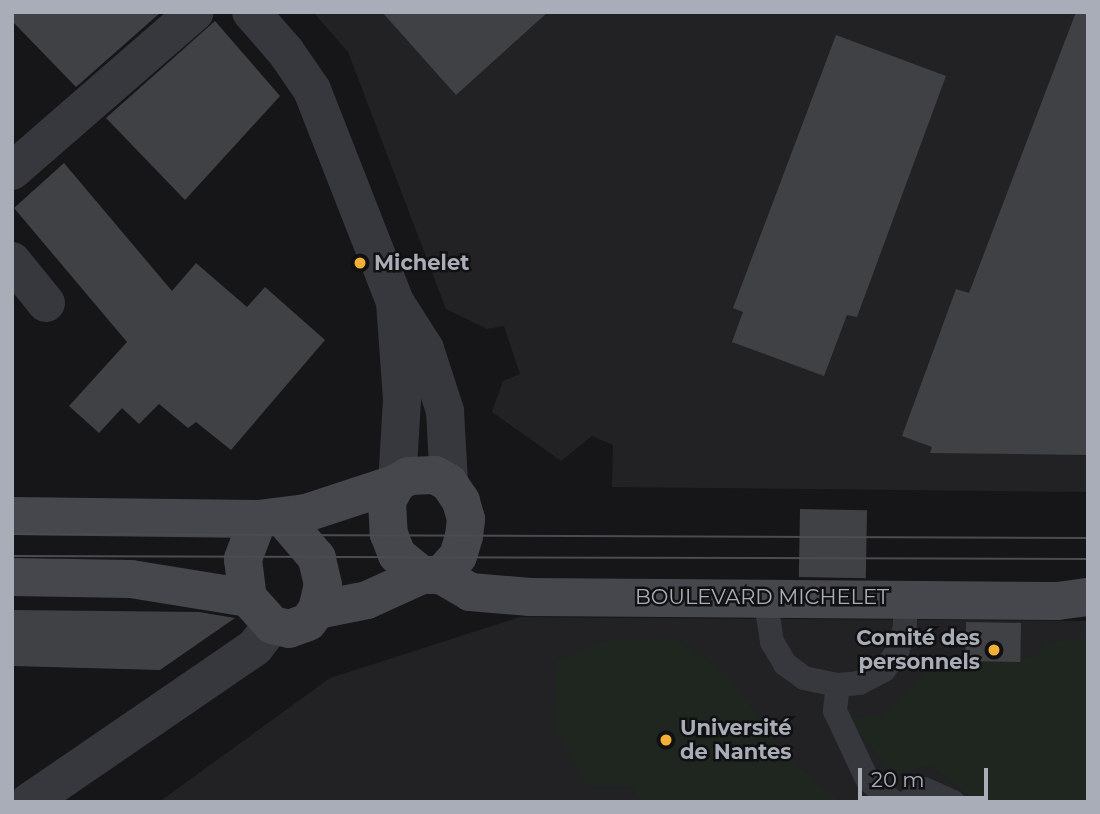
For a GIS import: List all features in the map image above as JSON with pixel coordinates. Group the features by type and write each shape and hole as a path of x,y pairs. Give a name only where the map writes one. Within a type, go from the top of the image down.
{"street":[{"path":"12,171 195,12"},
{"path":"251,12 286,52 312,90 395,302 425,349 440,391 449,483 466,519 458,556 432,575 367,600 317,610"},
{"path":"12,261 46,303"},
{"path":"395,302 402,400 397,483 387,501 388,534 397,555 432,575"},
{"path":"12,516 270,518 397,483 420,473 449,483"},
{"path":"12,577 131,579 260,611 289,629 308,622 317,610 323,585 317,558 270,518"},
{"path":"29,802 255,647 260,611 243,559 270,518"},
{"name":"BOULEVARD MICHELET","path":"432,575 470,592 530,597 765,596 1058,601 1088,597"}],"lane":[{"path":"765,596 772,642 785,664 804,678 838,685 859,683 884,670 905,627 905,598"},
{"path":"838,685 835,711 867,779 892,802"},
{"path":"907,802 924,789 953,802"}],"shaded area":[{"path":"313,12 1088,12 1088,492 612,487 613,445 592,436 561,461 492,412 503,381 520,374 504,326 487,329 446,309 348,52"},
{"name":"Université de Nantes","path":"520,617 1088,621 1088,802 159,802 330,678"},
{"path":"674,638 728,674 783,753 840,802 641,802 632,786 587,786 554,728 557,660 609,639"},
{"path":"1088,638 1088,802 977,802 930,765 895,776 845,718 882,716 943,655 1036,657 1044,642"}],"building":[{"path":"12,12 161,12 76,87 12,21"},
{"path":"382,12 548,12 456,95"},
{"path":"1076,12 1088,12 1088,455 930,453 932,447 902,436 956,289 969,293"},
{"path":"215,21 280,96 185,200 106,118"},
{"path":"836,35 946,76 857,317 847,315 824,376 732,342 743,312 733,308"},
{"path":"64,163 172,291 196,263 247,307 265,287 325,340 231,450 196,422 188,428 159,404 139,424 122,408 99,433 69,406 127,342 14,208"},
{"path":"800,509 867,510 866,578 799,577"},
{"path":"12,610 199,612 235,618 160,670 12,666"},
{"name":"Comité des personnels","path":"966,622 1021,623 1020,662 965,661"}],"tram line":[{"path":"12,534 1088,538"},
{"path":"12,556 1088,559"}],"place":[{"name":"Michelet","path":"360,263"},
{"name":"Comité des personnels","path":"994,650"},
{"name":"Université de Nantes","path":"666,740"}]}
